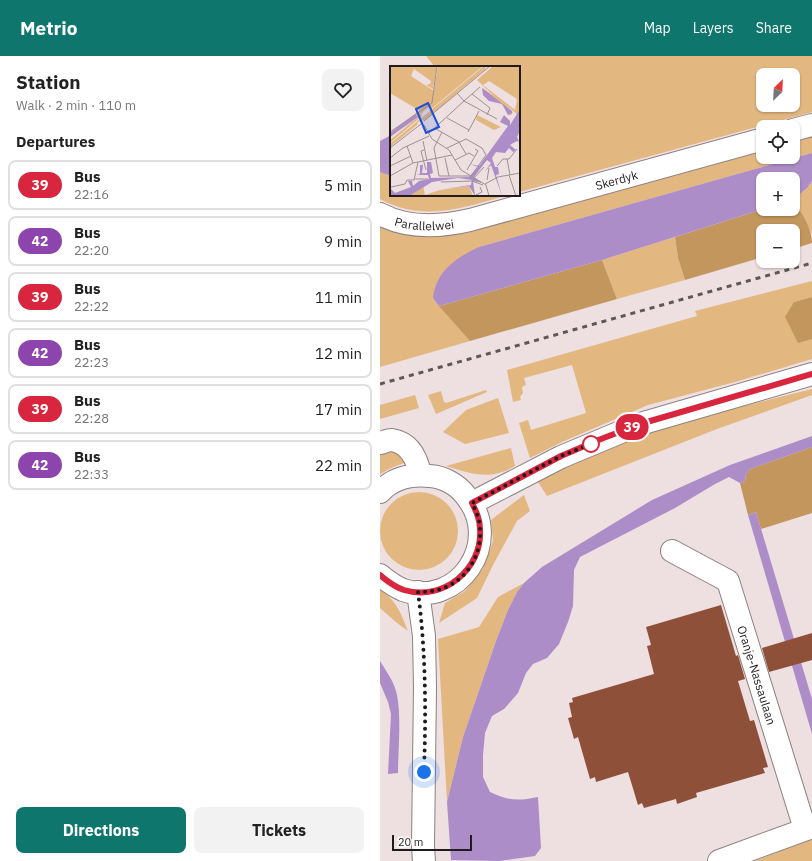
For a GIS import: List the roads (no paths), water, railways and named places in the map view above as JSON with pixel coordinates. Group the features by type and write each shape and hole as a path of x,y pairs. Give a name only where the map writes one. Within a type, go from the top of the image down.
{"street":[{"path":"800,128 812,125"},
{"name":"Skerdyk","path":"470,220 756,141"},
{"name":"Parallelwei","path":"380,214 390,219 408,224 450,225 470,220"},
{"path":"472,503 561,456 601,439 647,422 812,374"},
{"path":"380,443 391,440 401,443 409,449 418,463 420,474"},
{"path":"380,492 394,481 406,476 420,474 435,476 449,481 462,490 472,503 478,516 480,529 480,544 476,557 468,570 458,580 446,587 432,591 418,592 404,590 391,584 380,575"},
{"name":"Oranje-Nassaulaan","path":"672,551 728,581 809,828"},
{"path":"418,592 424,636 424,861"},
{"path":"719,861 809,828"}],"railway":[{"path":"380,384 812,263"}]}
